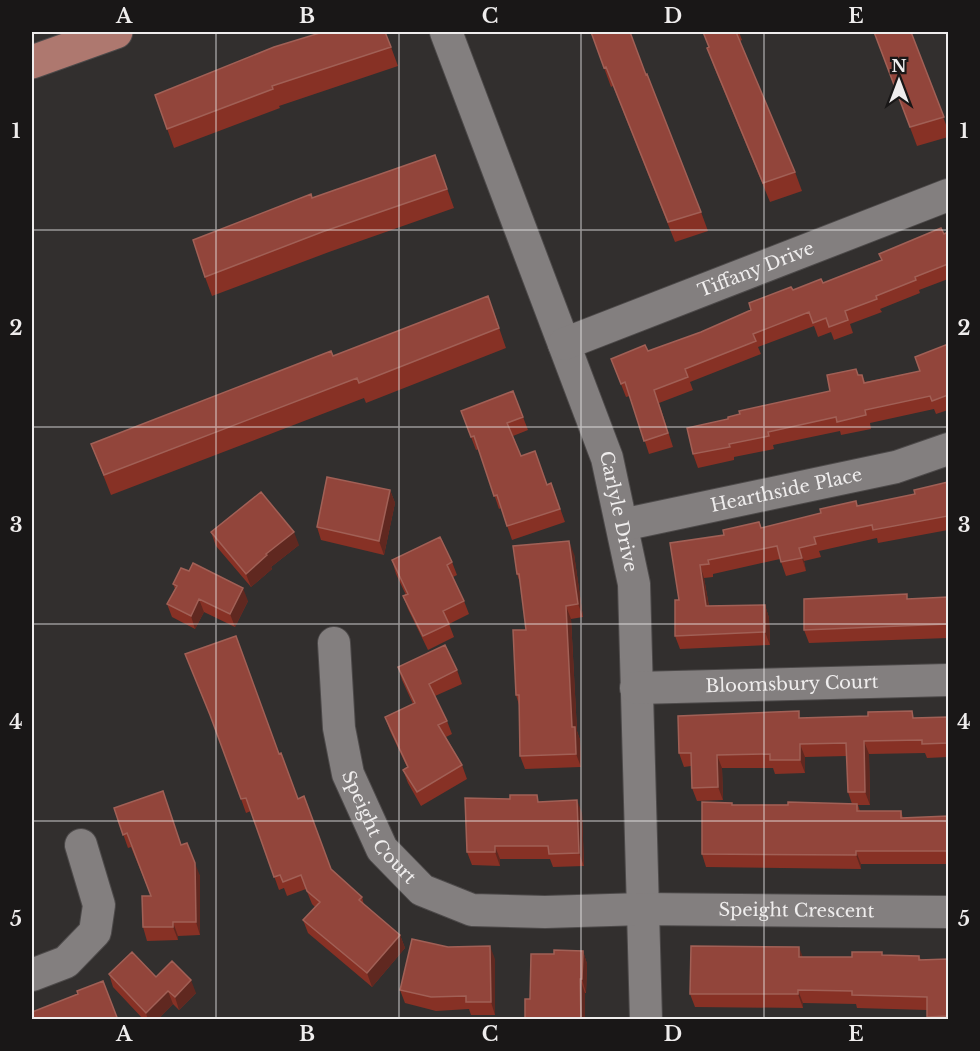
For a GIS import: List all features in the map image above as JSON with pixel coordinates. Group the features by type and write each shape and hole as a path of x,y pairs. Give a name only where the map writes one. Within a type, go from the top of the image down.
{"main road":[{"path":"32,62 116,32"}],"street":[{"name":"Carlyle Drive","path":"446,32 607,458 634,584 646,1020"},
{"name":"Tiffany Drive","path":"564,344 948,195"},
{"name":"Hearthside Place","path":"621,525 896,467 948,449"},
{"name":"Speight Court","path":"334,643 339,728 348,774 382,849 422,890 472,910 545,912 643,909"},
{"name":"Bloomsbury Court","path":"636,688 948,680"},
{"path":"32,975 66,962 95,932 99,905 81,845"},
{"name":"Speight Crescent","path":"643,909 948,912"}],"building":[{"path":"323,32 385,32 391,47 272,86 273,89 167,129 155,95 274,47"},
{"path":"591,32 630,32 701,212 668,222"},
{"path":"703,32 736,32 795,172 763,183 707,48 709,47"},
{"path":"874,32 911,32 944,117 910,127"},
{"path":"435,155 447,189 322,232 205,277 193,240 311,194 312,198"},
{"path":"941,228 944,234 948,232 948,264 876,296 877,299 845,311 848,320 829,327 826,318 813,323 809,312 753,334 756,341 685,369 688,377 654,390 668,433 644,441 625,382 621,384 611,359 645,345 648,351 701,332 751,310 749,303 791,287 793,290 821,279 823,283 882,260 879,254"},
{"path":"488,296 499,328 359,383 357,378 104,475 91,444 331,351 333,356"},
{"path":"948,344 948,395 932,401 930,396 865,410 866,415 837,422 836,417 768,432 769,436 693,454 687,428 728,419 728,417 740,414 739,411 830,391 827,375 856,369 858,375 862,375 864,383 920,371 915,357"},
{"path":"513,391 523,417 507,423 521,456 535,451 547,485 551,483 560,509 507,526 497,495 494,496 474,436 471,437 461,411"},
{"path":"327,477 390,490 379,541 317,527"},
{"path":"948,482 948,516 873,530 872,525 814,537 816,544 799,548 802,558 781,562 777,546 708,560 709,564 700,565 706,606 765,605 765,632 675,636 675,600 679,600 670,543 724,535 723,530 759,522 761,528 821,513 820,509 856,501 857,506 915,494 914,490"},
{"path":"261,492 294,532 266,554 246,574 211,532"},
{"path":"440,537 452,562 447,565 464,601 443,611 449,624 423,636 403,596 408,594 392,560"},
{"path":"569,541 578,604 566,606 572,727 575,727 576,754 520,756 519,695 516,695 513,630 526,630 513,546"},
{"path":"193,563 243,588 230,614 199,599 191,616 167,604 177,586 173,584 181,568 189,571"},
{"path":"907,594 907,599 948,597 948,624 804,630 804,599"},
{"path":"236,636 279,754 281,753 298,799 304,796 331,869 362,897 359,900 400,935 367,973 303,920 320,902 307,891 301,875 283,882 280,875 274,877 246,798 241,799 185,654"},
{"path":"445,645 457,670 429,684 447,721 438,725 462,765 417,792 403,770 408,767 385,717 415,703 398,667"},
{"path":"799,711 799,718 868,716 868,712 912,711 913,718 948,717 948,743 922,744 922,740 864,741 865,792 848,792 846,743 800,744 800,760 770,760 770,754 717,755 718,787 692,788 691,753 679,753 678,716"},
{"path":"163,791 181,845 187,843 195,863 196,922 173,922 173,927 143,927 142,896 151,896 127,833 123,835 114,808"},
{"path":"510,795 537,795 538,802 577,800 579,853 549,854 548,846 495,846 495,852 467,852 465,798 510,799"},
{"path":"702,802 732,803 732,805 788,805 788,802 857,804 857,811 901,811 901,818 948,816 948,851 856,851 856,855 702,854"},
{"path":"412,939 448,947 490,946 491,1002 466,1002 466,996 431,997 400,990"},
{"path":"691,946 799,947 799,957 852,957 852,952 882,952 882,955 919,956 919,960 948,959 948,1016 927,1017 927,997 852,995 852,991 798,990 798,994 690,994"},
{"path":"554,950 583,951 582,979 580,979 581,1020 525,1020 525,999 530,999 531,954 554,954"},
{"path":"132,952 156,977 172,961 191,980 175,997 168,991 146,1013 109,974"},
{"path":"103,981 118,1020 32,1020 32,1012 78,994 77,991"}]}
